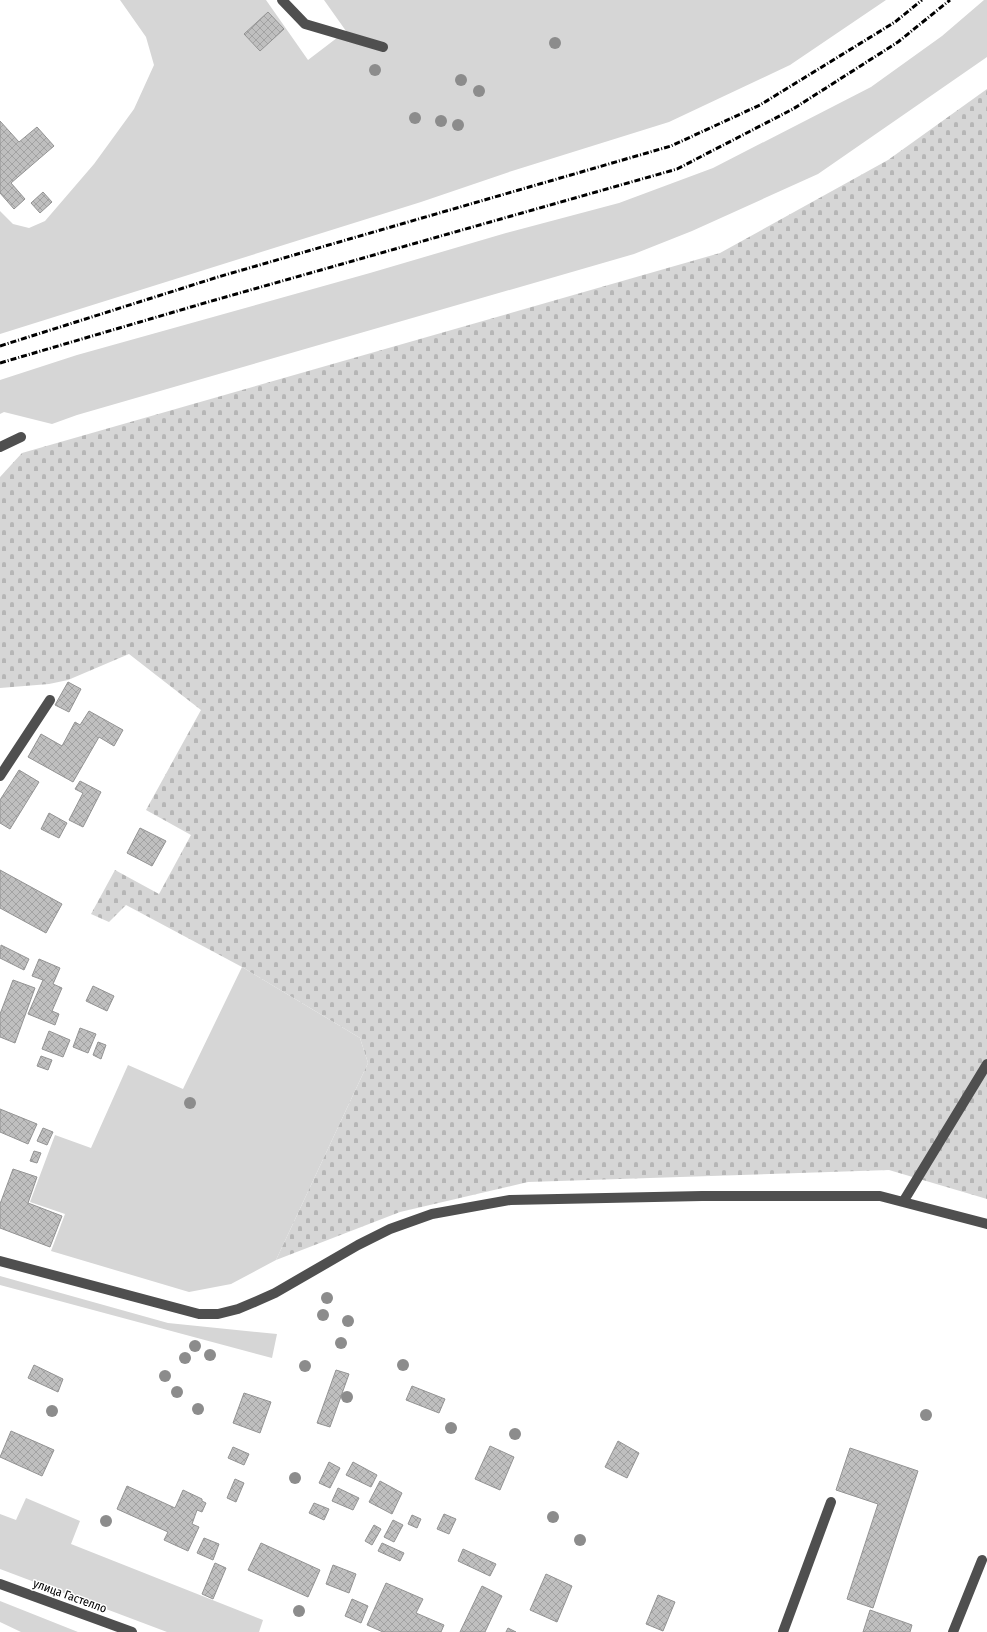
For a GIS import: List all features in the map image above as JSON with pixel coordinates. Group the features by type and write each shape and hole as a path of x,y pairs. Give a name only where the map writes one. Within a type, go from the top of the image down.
{"street":[{"path":"282,0 305,24 383,47"},
{"path":"0,447 22,437"},
{"path":"0,776 50,700"},
{"path":"903,1202 987,1064"},
{"path":"0,1261 199,1314 218,1314 238,1309 275,1293 358,1245 390,1229 432,1214 510,1200 702,1196 880,1196 987,1224"},
{"path":"783,1632 831,1502"},
{"path":"953,1632 982,1560"},
{"name":"улица Гастелло","path":"0,1584 132,1632"}],"green space":[{"path":"120,0 266,0 308,60 346,31 324,0 886,0 790,65 669,122 512,171 421,202 0,334 0,211 13,224 29,228 45,221 94,164 134,109 154,65 146,37"},
{"path":"984,0 987,0 987,57 818,174 692,231 634,254 77,415 52,424 4,412 0,414 0,380 77,355 370,273 506,233 619,203 713,168 871,87 942,36"},
{"path":"987,89 987,1199 889,1170 528,1182 400,1212 276,1260 368,1063 360,1038 242,967 126,905 109,922 91,914 115,870 159,894 191,835 146,810 201,710 129,654 68,680 49,684 0,688 0,477 22,453 720,253 888,160"},
{"path":"242,967 360,1038 368,1063 276,1260 231,1284 189,1292 51,1251 65,1214 30,1202 55,1135 91,1148 128,1065 183,1089"},
{"path":"0,1276 168,1323 277,1334 272,1358 0,1285"},
{"path":"26,1498 80,1521 71,1544 263,1620 259,1632 167,1632 0,1569 0,1514 16,1520"},
{"path":"0,1601 78,1632 21,1632 0,1622"}],"building":[{"path":"268,12 284,29 260,51 244,34"},
{"path":"0,121 19,142 37,127 54,146 11,183 25,199 14,209 0,193"},
{"path":"43,192 52,202 40,213 31,203"},
{"path":"68,682 81,689 69,712 55,705"},
{"path":"89,711 123,730 114,746 99,737 73,782 28,757 41,734 62,746 75,722 80,725"},
{"path":"19,770 39,782 10,829 0,823 0,800"},
{"path":"80,781 101,792 83,827 69,820 83,793 75,789"},
{"path":"49,813 67,823 59,838 41,829"},
{"path":"140,828 166,841 152,866 127,853"},
{"path":"0,870 62,904 46,933 0,908"},
{"path":"1,945 29,959 24,970 0,958"},
{"path":"39,959 60,968 53,984 62,988 52,1011 59,1014 55,1025 28,1014 43,980 32,976"},
{"path":"13,980 35,988 15,1043 0,1037 0,1014"},
{"path":"93,986 114,996 107,1011 86,1001"},
{"path":"80,1028 96,1034 88,1053 73,1047"},
{"path":"49,1031 70,1040 63,1057 42,1049"},
{"path":"98,1042 106,1045 101,1059 93,1055"},
{"path":"41,1056 52,1060 48,1070 37,1066"},
{"path":"0,1109 37,1124 28,1144 0,1132"},
{"path":"43,1128 53,1132 47,1145 37,1141"},
{"path":"34,1151 41,1153 37,1163 30,1161"},
{"path":"13,1169 37,1177 28,1203 62,1216 50,1247 0,1228 0,1204"},
{"path":"34,1365 63,1379 58,1392 28,1378"},
{"path":"336,1370 349,1374 330,1427 317,1423"},
{"path":"412,1386 445,1399 439,1413 406,1400"},
{"path":"244,1393 271,1402 260,1433 233,1423"},
{"path":"11,1431 54,1450 42,1476 0,1457"},
{"path":"618,1441 639,1453 627,1478 605,1467"},
{"path":"490,1446 514,1457 500,1490 475,1479"},
{"path":"233,1447 249,1454 244,1465 228,1458"},
{"path":"850,1448 918,1471 873,1608 847,1599 878,1504 836,1490"},
{"path":"329,1462 340,1468 330,1488 319,1483"},
{"path":"353,1462 377,1475 371,1487 346,1475"},
{"path":"235,1479 244,1483 236,1502 227,1498"},
{"path":"380,1481 402,1493 392,1514 369,1502"},
{"path":"127,1486 175,1508 183,1490 202,1499 202,1501 206,1503 202,1512 197,1510 192,1524 199,1527 188,1551 164,1540 168,1532 117,1509"},
{"path":"338,1488 359,1498 353,1510 332,1501"},
{"path":"314,1503 329,1509 324,1520 309,1513"},
{"path":"444,1514 456,1519 449,1534 437,1529"},
{"path":"412,1515 421,1519 417,1528 408,1524"},
{"path":"393,1520 403,1525 394,1542 384,1537"},
{"path":"374,1525 381,1529 372,1545 365,1541"},
{"path":"204,1538 219,1544 213,1560 197,1553"},
{"path":"261,1543 320,1570 308,1597 248,1570"},
{"path":"382,1543 404,1553 400,1561 378,1551"},
{"path":"463,1549 496,1564 490,1576 458,1561"},
{"path":"215,1563 226,1568 213,1599 202,1594"},
{"path":"333,1565 356,1574 349,1593 326,1584"},
{"path":"546,1574 572,1586 557,1622 530,1610"},
{"path":"386,1583 423,1599 416,1613 444,1625 441,1632 383,1632 367,1625"},
{"path":"482,1586 502,1596 485,1632 460,1632"},
{"path":"658,1595 675,1602 663,1631 646,1624"},
{"path":"352,1599 368,1606 361,1623 345,1616"},
{"path":"870,1610 912,1625 910,1632 863,1632"},
{"path":"508,1628 516,1632 506,1632"}],"railway":[{"path":"0,346 218,277 671,146 760,105 895,22 922,0"},
{"path":"0,363 208,302 677,169 793,109 898,42 950,0"}]}
